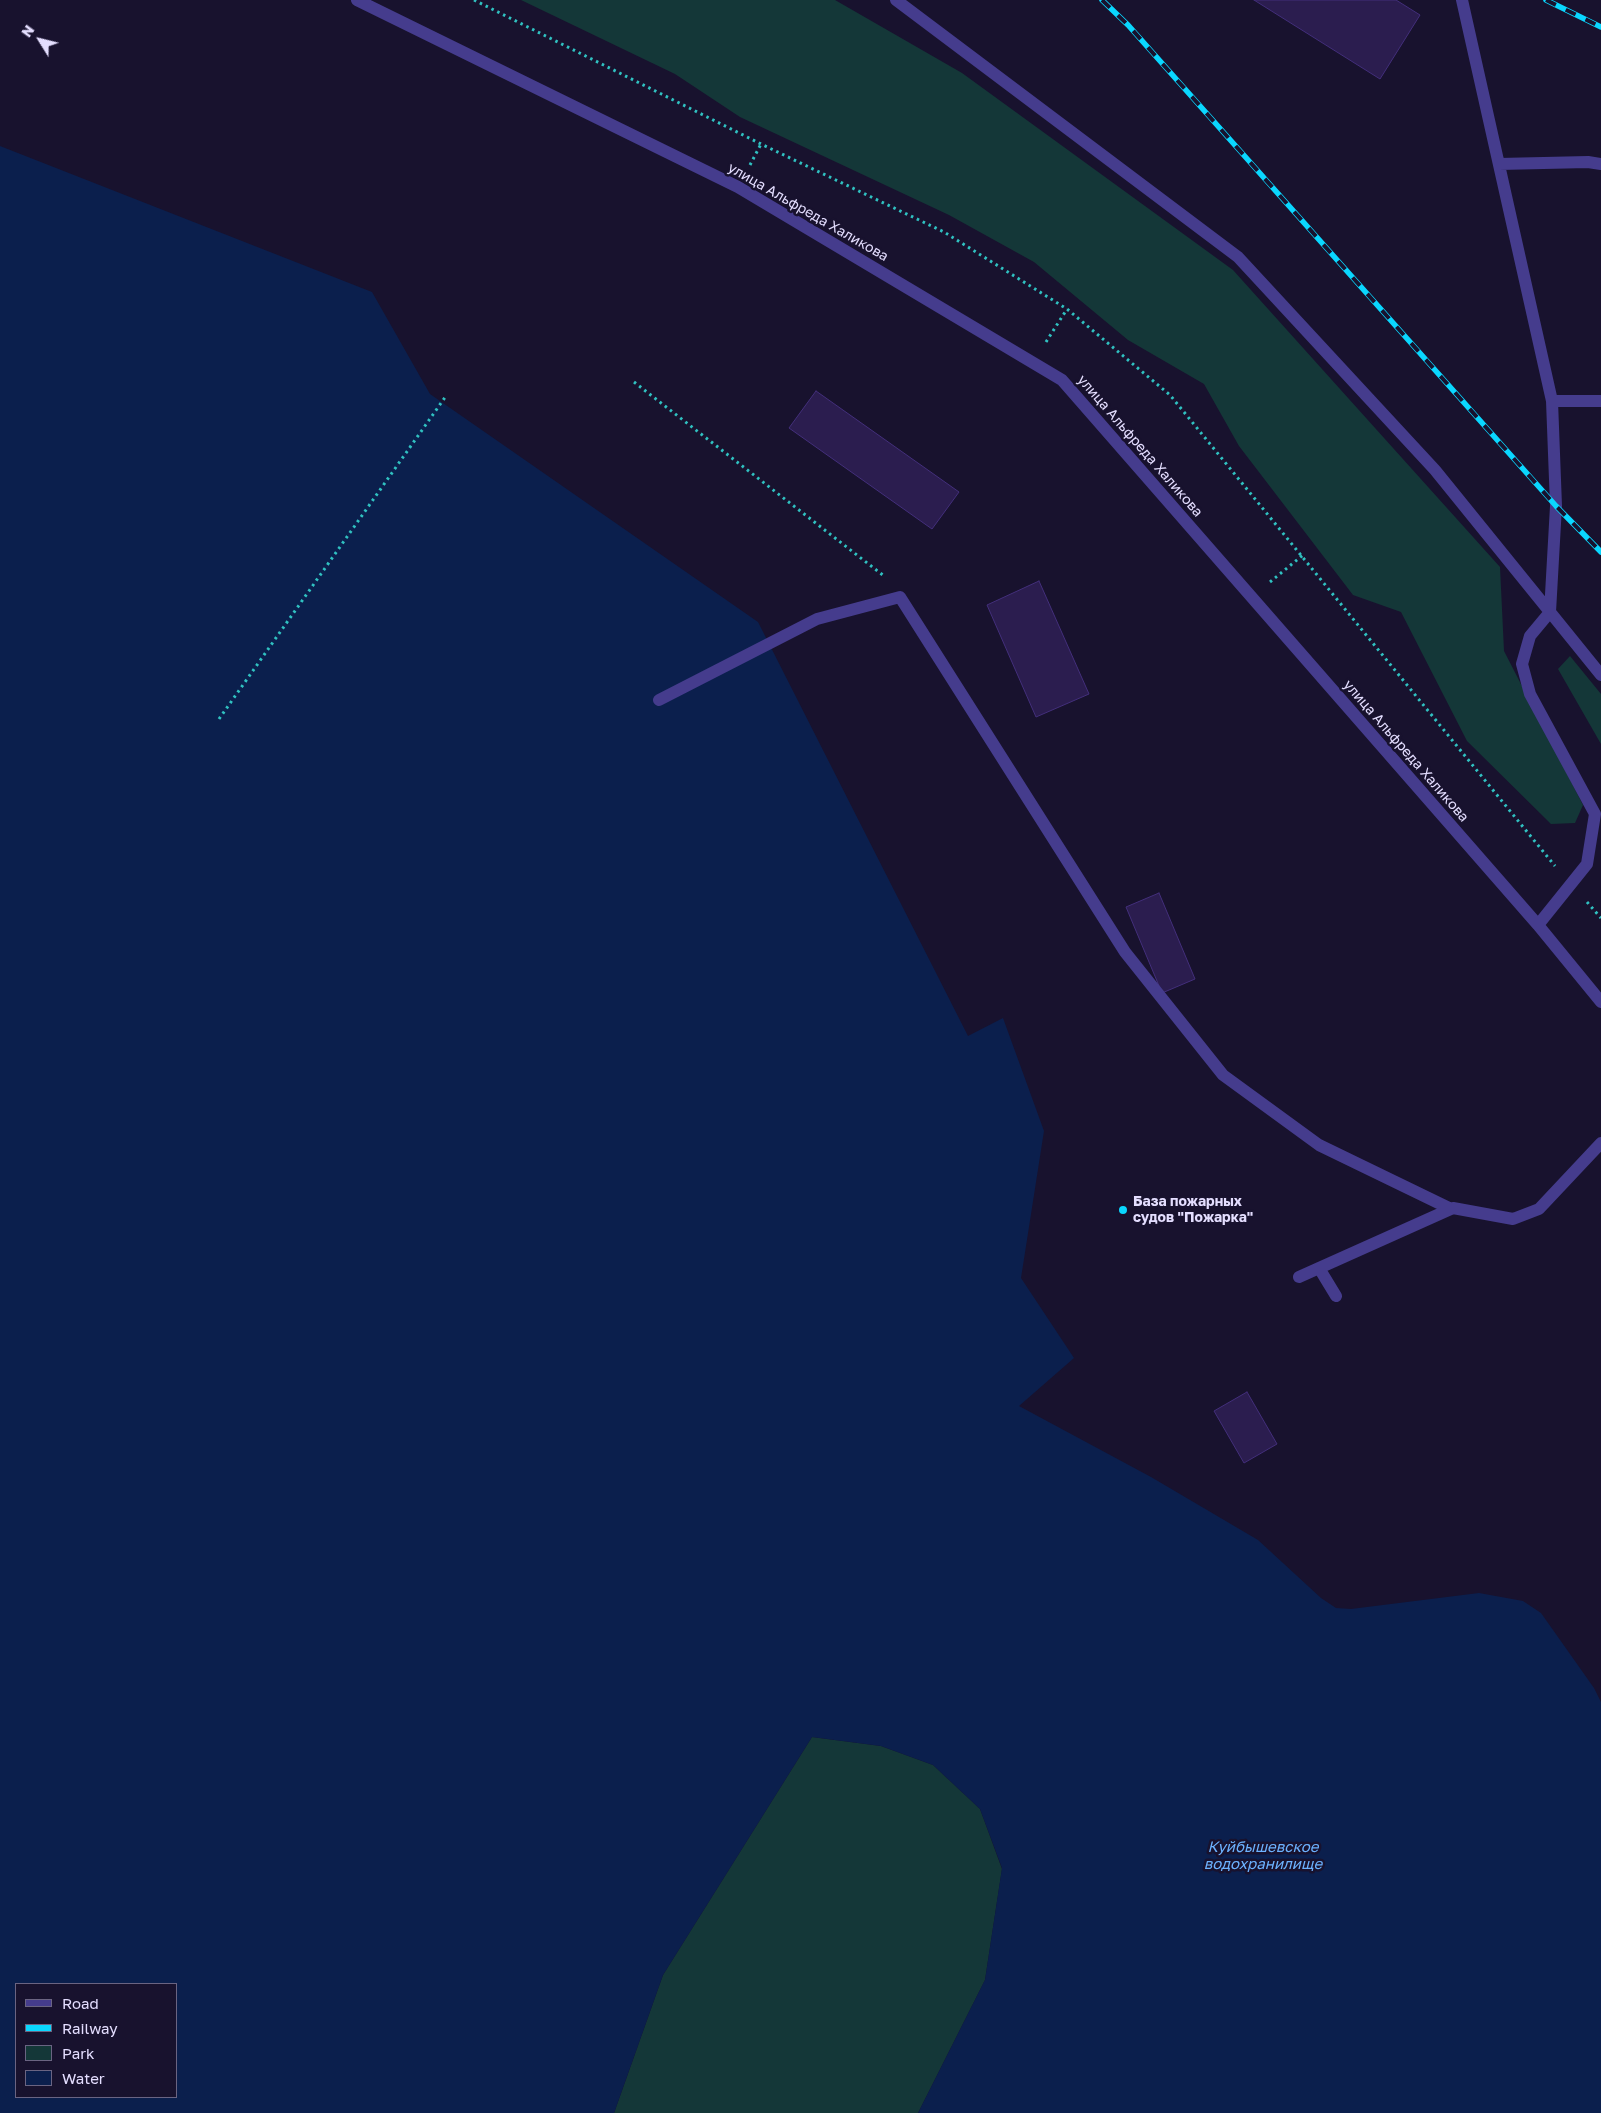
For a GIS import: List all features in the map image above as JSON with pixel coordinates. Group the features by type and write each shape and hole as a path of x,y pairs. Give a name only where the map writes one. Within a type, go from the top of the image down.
{"lane":[{"name":"улица Альфреда Халикова","path":"357,0 738,187 1062,380 1538,925 1601,1002"},
{"path":"896,0 1238,257 1435,470 1601,675"},
{"path":"1462,0 1552,401 1556,506 1550,612 1530,636 1522,664 1530,694 1594,814 1587,864 1538,925"},
{"path":"1498,164 1588,162 1601,164"},
{"path":"1552,401 1601,401"},
{"path":"659,700 817,619 900,596 1125,952 1223,1075 1319,1145 1451,1209 1513,1219 1539,1209 1601,1143"},
{"path":"1299,1277 1451,1209"},
{"path":"1318,1268 1336,1296"}],"path":[{"path":"1032,362 1068,309"},
{"path":"634,382 883,575 900,596"},
{"path":"219,719 446,396"},
{"path":"1252,597 1302,555"}],"green space":[{"path":"521,0 835,0 962,73 1233,270 1500,567 1504,651 1583,805 1575,823 1551,824 1467,741 1401,612 1353,595 1239,446 1204,384 1128,340 1034,262 949,215 740,117 675,74"},
{"path":"1570,656 1601,694 1601,744 1558,669"},
{"path":"812,1737 881,1746 933,1765 980,1809 1002,1869 985,1980 918,2113 614,2113 663,1975"}],"water":[{"name":"Куйбышевское водохранилище","path":"0,146 372,292 430,394 758,622 968,1036 1003,1018 1044,1131 1021,1278 1074,1358 1019,1406 1151,1477 1258,1540 1321,1598 1336,1608 1351,1609 1479,1593 1523,1601 1541,1613 1594,1688 1601,1702 1601,2113 918,2113 985,1980 1002,1868 980,1809 933,1765 881,1746 812,1737 663,1975 614,2113 0,2113"}],"building":[{"path":"1254,0 1396,0 1420,15 1380,79"},
{"path":"816,391 959,492 932,529 789,428"},
{"path":"1039,581 1089,694 1036,717 987,605"},
{"path":"1159,893 1195,979 1162,993 1126,907"},
{"path":"1247,1392 1277,1444 1244,1463 1214,1411"}],"railway":[{"path":"1102,0 1128,25 1556,506 1601,552"},
{"path":"1546,0 1601,27"}],"place":[{"name":"База пожарных судов \"Пожарка\"","path":"1123,1210"}]}
